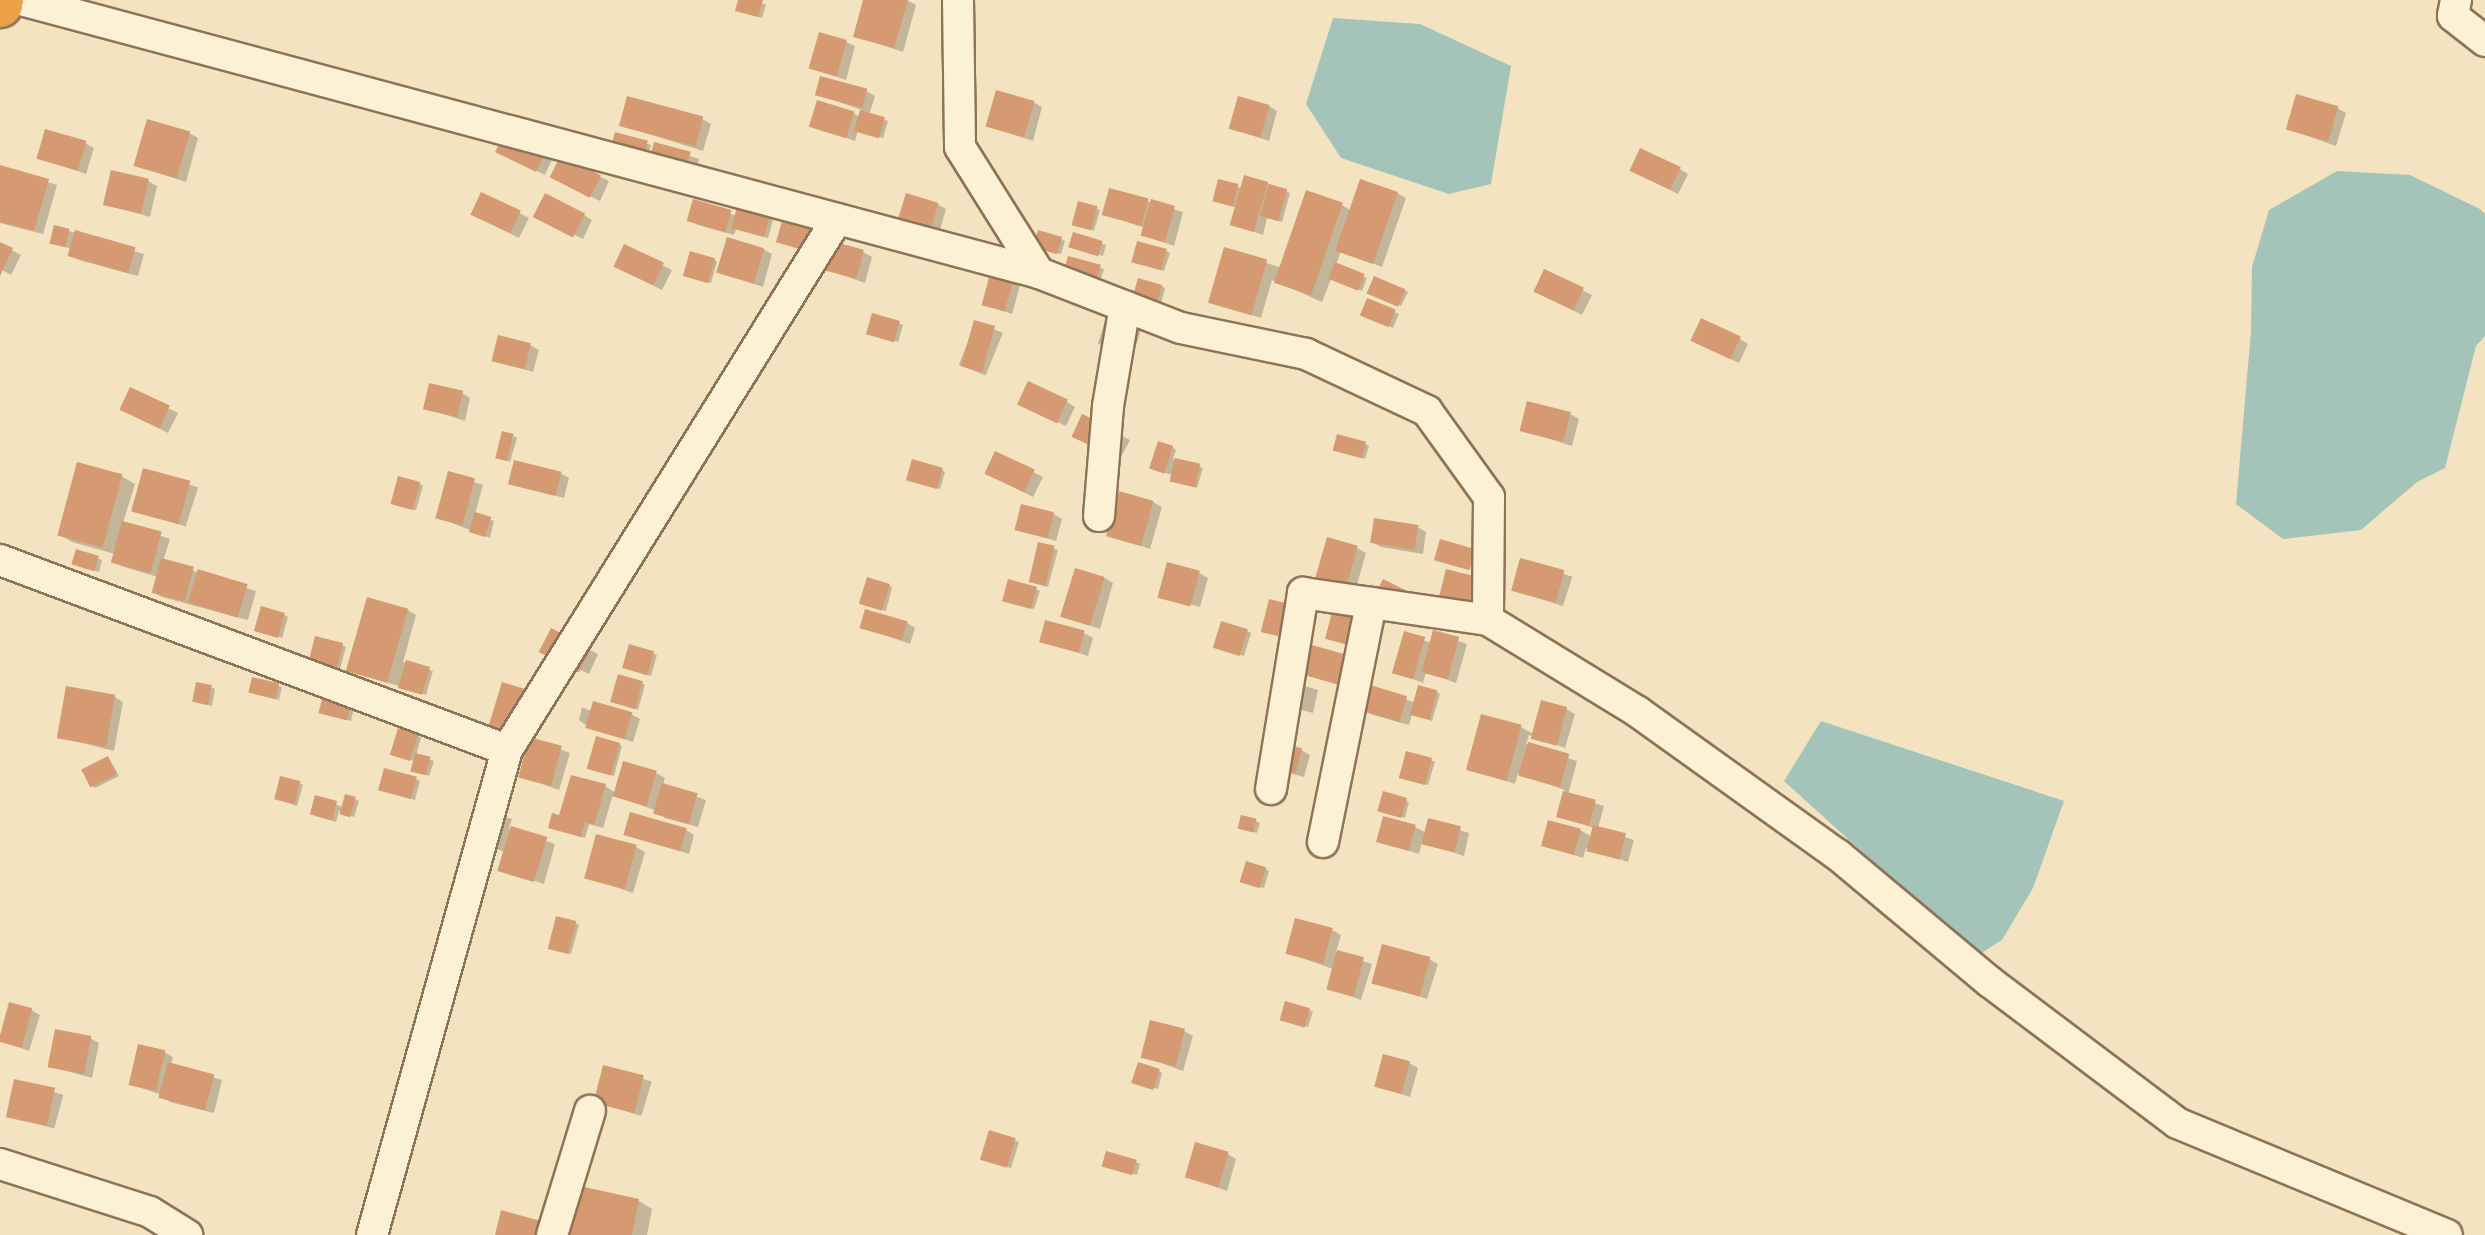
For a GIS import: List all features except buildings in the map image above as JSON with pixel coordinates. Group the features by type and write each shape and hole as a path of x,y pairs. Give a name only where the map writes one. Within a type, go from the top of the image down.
{"street":[{"path":"21,0 1039,273 1181,328 1306,354 1427,411 1489,497 1488,620"},
{"path":"958,0 960,147 1039,273"},
{"path":"2456,0 2453,16 2485,41"},
{"path":"372,1235 507,750 837,219"},
{"path":"1099,516 1108,406 1125,306"},
{"path":"0,560 507,750"},
{"path":"1271,789 1303,593 1488,620 1638,712 1838,855 1990,982 2177,1123 2447,1235"},
{"path":"1323,842 1371,603"},
{"path":"552,1235 590,1111"},
{"path":"0,1164 150,1212 187,1235"}],"water":[{"path":"1333,18 1420,24 1511,66 1491,184 1449,194 1341,158 1306,104"},
{"path":"2337,171 2410,175 2485,214 2485,336 2476,346 2445,468 2417,482 2361,530 2283,539 2236,504 2251,331 2252,267 2269,210"},
{"path":"1821,721 2064,801 2033,888 2002,940 1977,956 1784,781"}]}
